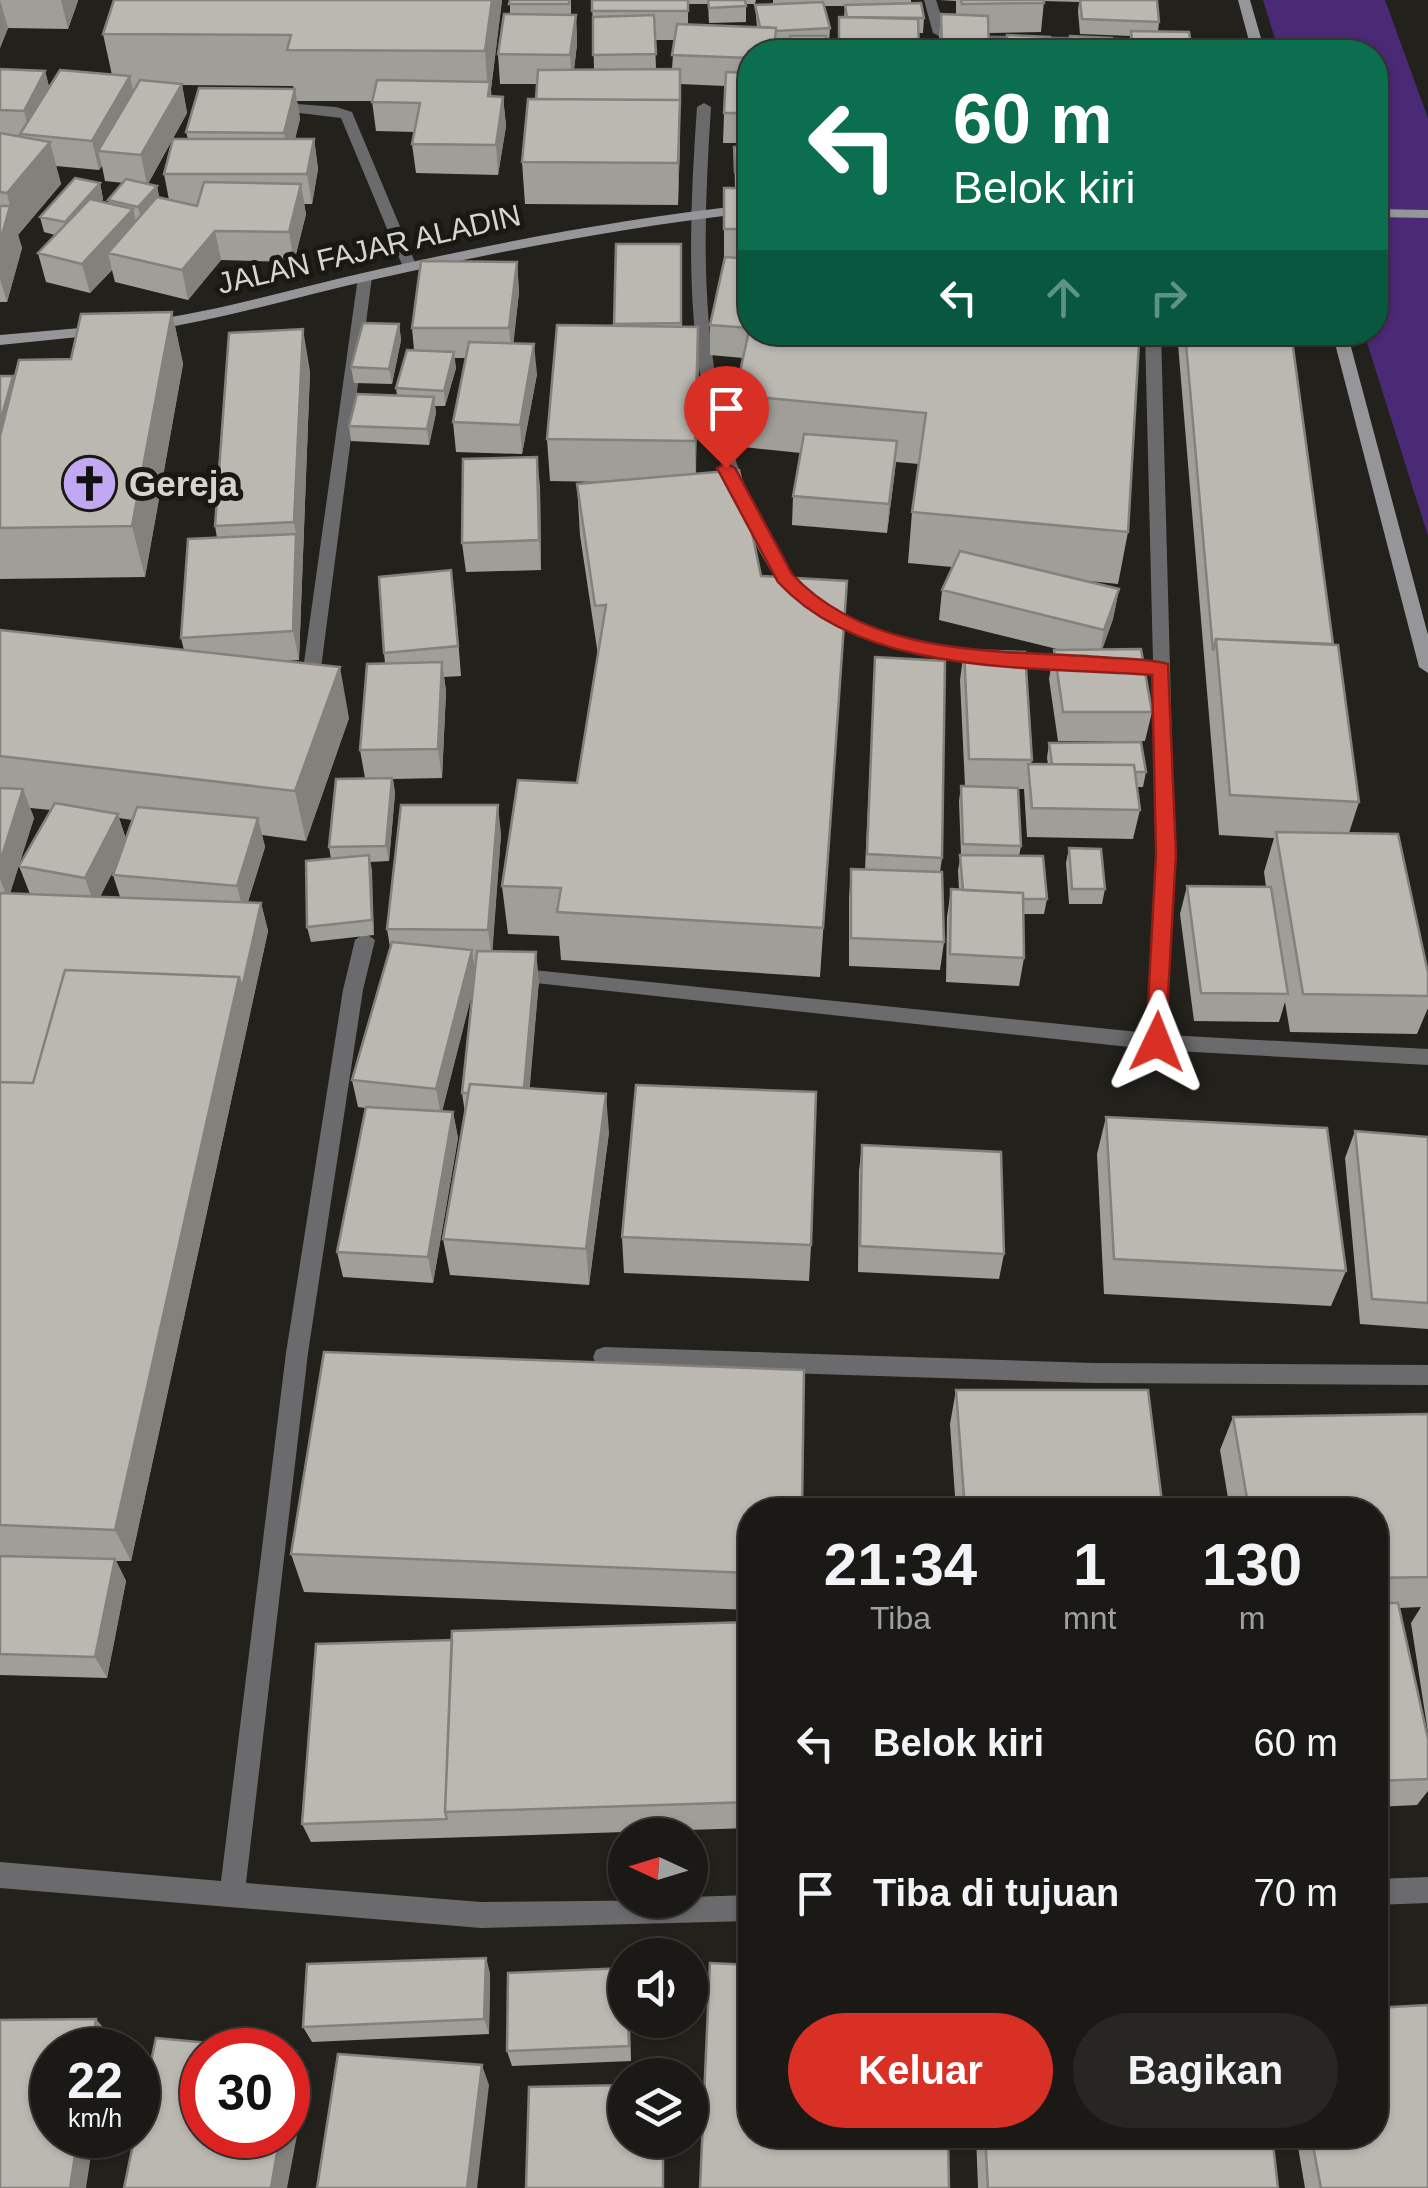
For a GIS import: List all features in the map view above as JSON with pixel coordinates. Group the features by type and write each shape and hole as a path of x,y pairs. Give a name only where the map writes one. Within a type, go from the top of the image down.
{"street":[{"path":"930,0 940,33 953,39 987,40"},
{"path":"1244,0 1256,40"},
{"path":"259,105 336,110 347,115 410,267"},
{"path":"704,107 696,214 702,353 726,468 777,564 799,593 842,621 885,640 946,653 1161,669"},
{"name":"JALAN FAJAR ALADIN","path":"0,340 160,324 572,232 738,210"},
{"path":"1388,213 1428,214"},
{"path":"308,694 365,277"},
{"path":"1153,345 1166,854 1157,1042"},
{"path":"1342,345 1428,666"},
{"path":"232,1894 297,1353 352,990 365,940"},
{"path":"487,973 1157,1042 1428,1057"},
{"path":"604,1358 1093,1373 1428,1376"},
{"path":"0,1875 482,1915 738,1908"},
{"path":"1388,1892 1428,1890"}],"shaded area":[{"path":"1263,0 1385,0 1428,118 1428,536 1368,345 1388,345 1388,40 1275,40"}],"building":[{"path":"114,0 492,0 485,51 287,50 291,35 103,34"},
{"path":"510,0 569,0 569,4 509,4"},
{"path":"592,0 688,0 688,11 592,11"},
{"path":"708,0 745,0 746,6 709,8"},
{"path":"961,0 1044,0 1044,3 962,4"},
{"path":"1080,0 1157,0 1159,22 1082,19"},
{"path":"823,2 830,28 776,31 760,27 755,5"},
{"path":"921,3 924,18 847,17 845,5"},
{"path":"504,14 576,15 570,55 498,54"},
{"path":"941,14 988,16 989,40 942,40"},
{"path":"654,15 656,54 593,55 593,17"},
{"path":"839,17 918,19 919,40 839,40"},
{"path":"677,24 776,28 775,40 738,40 738,58 672,55"},
{"path":"1131,31 1189,32 1190,40 1132,40"},
{"path":"1007,35 1050,40 1007,40"},
{"path":"790,36 826,36 826,40 790,40"},
{"path":"1070,36 1112,40 1070,40"},
{"path":"0,69 45,71 24,111 0,110"},
{"path":"680,69 680,100 536,99 538,70"},
{"path":"60,70 130,76 92,141 20,134"},
{"path":"726,72 738,72 738,113 724,113"},
{"path":"140,80 182,84 141,155 98,151"},
{"path":"377,80 490,82 488,96 503,97 496,145 412,144 420,103 372,102"},
{"path":"199,88 295,89 284,133 186,132"},
{"path":"528,99 680,100 678,163 522,162"},
{"path":"0,133 50,142 7,193 0,192"},
{"path":"173,139 314,139 307,174 164,174"},
{"path":"734,147 738,147 738,172 735,172"},
{"path":"75,178 100,183 65,222 40,217"},
{"path":"126,179 157,186 138,207 108,200"},
{"path":"204,182 301,184 289,232 215,231 182,270 108,253 157,197 197,206"},
{"path":"724,188 738,188 738,229 724,229"},
{"path":"90,199 133,209 82,264 38,253"},
{"path":"0,206 10,206 0,242"},
{"path":"616,244 681,244 681,323 614,324"},
{"path":"725,257 738,258 738,327 710,325"},
{"path":"421,261 517,262 509,328 412,328"},
{"name":"Gereja","path":"172,312 132,526 0,528 0,436 19,360 71,359 81,314"},
{"path":"363,323 399,324 389,369 351,367"},
{"path":"557,325 698,327 695,441 547,439"},
{"path":"303,329 294,522 215,526 229,333"},
{"path":"469,342 534,344 520,425 453,422"},
{"path":"746,345 1139,345 1128,532 912,512 926,413 735,395"},
{"path":"1186,345 1293,345 1333,644 1216,639 1213,651"},
{"path":"407,350 454,352 444,391 396,388"},
{"path":"0,376 13,376 0,422"},
{"path":"357,394 434,397 427,429 349,426"},
{"path":"804,434 897,441 889,504 793,496"},
{"path":"537,457 539,540 462,543 463,459"},
{"path":"739,470 761,576 847,581 823,928 557,912 561,888 502,886 518,780 577,783 606,605 595,606 577,484"},
{"path":"296,534 293,631 181,638 188,539"},
{"path":"960,551 1119,589 1104,630 942,590"},
{"path":"451,570 458,646 384,653 379,577"},
{"path":"0,630 340,667 295,791 0,756"},
{"path":"1216,639 1338,645 1359,802 1230,795"},
{"path":"1141,649 1152,712 1063,712 1054,650"},
{"path":"964,650 1025,652 1032,760 969,759"},
{"path":"875,657 945,661 942,858 867,854"},
{"path":"442,662 438,749 360,750 367,664"},
{"path":"1141,742 1146,772 1135,772 1134,765 1052,764 1049,743"},
{"path":"1028,764 1134,765 1140,810 1032,808"},
{"path":"392,778 386,846 329,847 336,779"},
{"path":"961,786 1018,788 1021,846 963,844"},
{"path":"0,788 23,789 0,862"},
{"path":"55,803 118,814 85,878 19,866"},
{"path":"401,805 498,805 488,930 387,929"},
{"path":"137,807 258,818 237,886 113,875"},
{"path":"1276,832 1398,834 1428,973 1428,996 1303,994"},
{"path":"1069,848 1101,849 1105,889 1072,889"},
{"path":"369,855 372,920 307,927 306,861"},
{"path":"960,855 1043,856 1047,899 1023,899 1023,893 963,890"},
{"path":"851,869 942,872 944,942 851,938"},
{"path":"1187,886 1271,887 1288,994 1201,993"},
{"path":"951,889 1023,893 1024,958 950,954"},
{"path":"0,893 261,903 242,988 239,977 65,970 33,1083 0,1082"},
{"path":"392,942 472,950 436,1089 352,1080"},
{"path":"477,951 536,952 524,1088 470,1084 468,1093 462,1093"},
{"path":"65,970 239,977 115,1530 0,1525 0,1082 33,1083"},
{"path":"470,1084 606,1094 586,1249 443,1239"},
{"path":"636,1085 816,1092 811,1245 622,1237"},
{"path":"366,1107 453,1112 428,1257 337,1252"},
{"path":"1106,1117 1327,1128 1346,1271 1114,1259"},
{"path":"1355,1131 1428,1137 1428,1303 1372,1299"},
{"path":"862,1145 1001,1152 1004,1254 860,1246"},
{"path":"324,1352 804,1370 802,1498 738,1498 738,1573 291,1554"},
{"path":"956,1390 1148,1390 1162,1498 964,1498"},
{"path":"1428,1414 1428,1577 1388,1578 1388,1498 1247,1498 1233,1417"},
{"path":"0,1556 115,1559 95,1657 0,1654"},
{"path":"1388,1603 1398,1603 1428,1739 1428,1779 1388,1781"},
{"path":"738,1622 738,1802 445,1812 452,1631"},
{"path":"452,1640 447,1819 302,1824 316,1644"},
{"path":"486,1958 484,2019 303,2027 307,1964"},
{"path":"710,1963 738,1964 738,2148 948,2148 949,2188 700,2188 701,2158 708,2158 706,2058"},
{"path":"608,1969 608,2038 629,2038 629,2046 507,2051 508,1973"},
{"path":"1428,2005 1428,2188 1321,2188 1313,2148 1388,2148 1388,2007"},
{"path":"96,2019 95,2028 30,2028 30,2158 75,2158 70,2188 0,2188 0,2020"},
{"path":"160,2038 180,2040 180,2158 276,2158 271,2188 124,2188 130,2158 160,2158"},
{"path":"338,2054 482,2065 467,2188 317,2188"},
{"path":"608,2085 608,2158 663,2158 663,2188 526,2188 529,2087"},
{"path":"986,2148 1273,2148 1278,2188 988,2188"}],"place":[{"name":"Gereja","path":"90,483"}],"route":[{"path":"726,468 785,578 799,593 842,621 885,640 946,653 1161,669 1166,854 1157,1042"}]}
